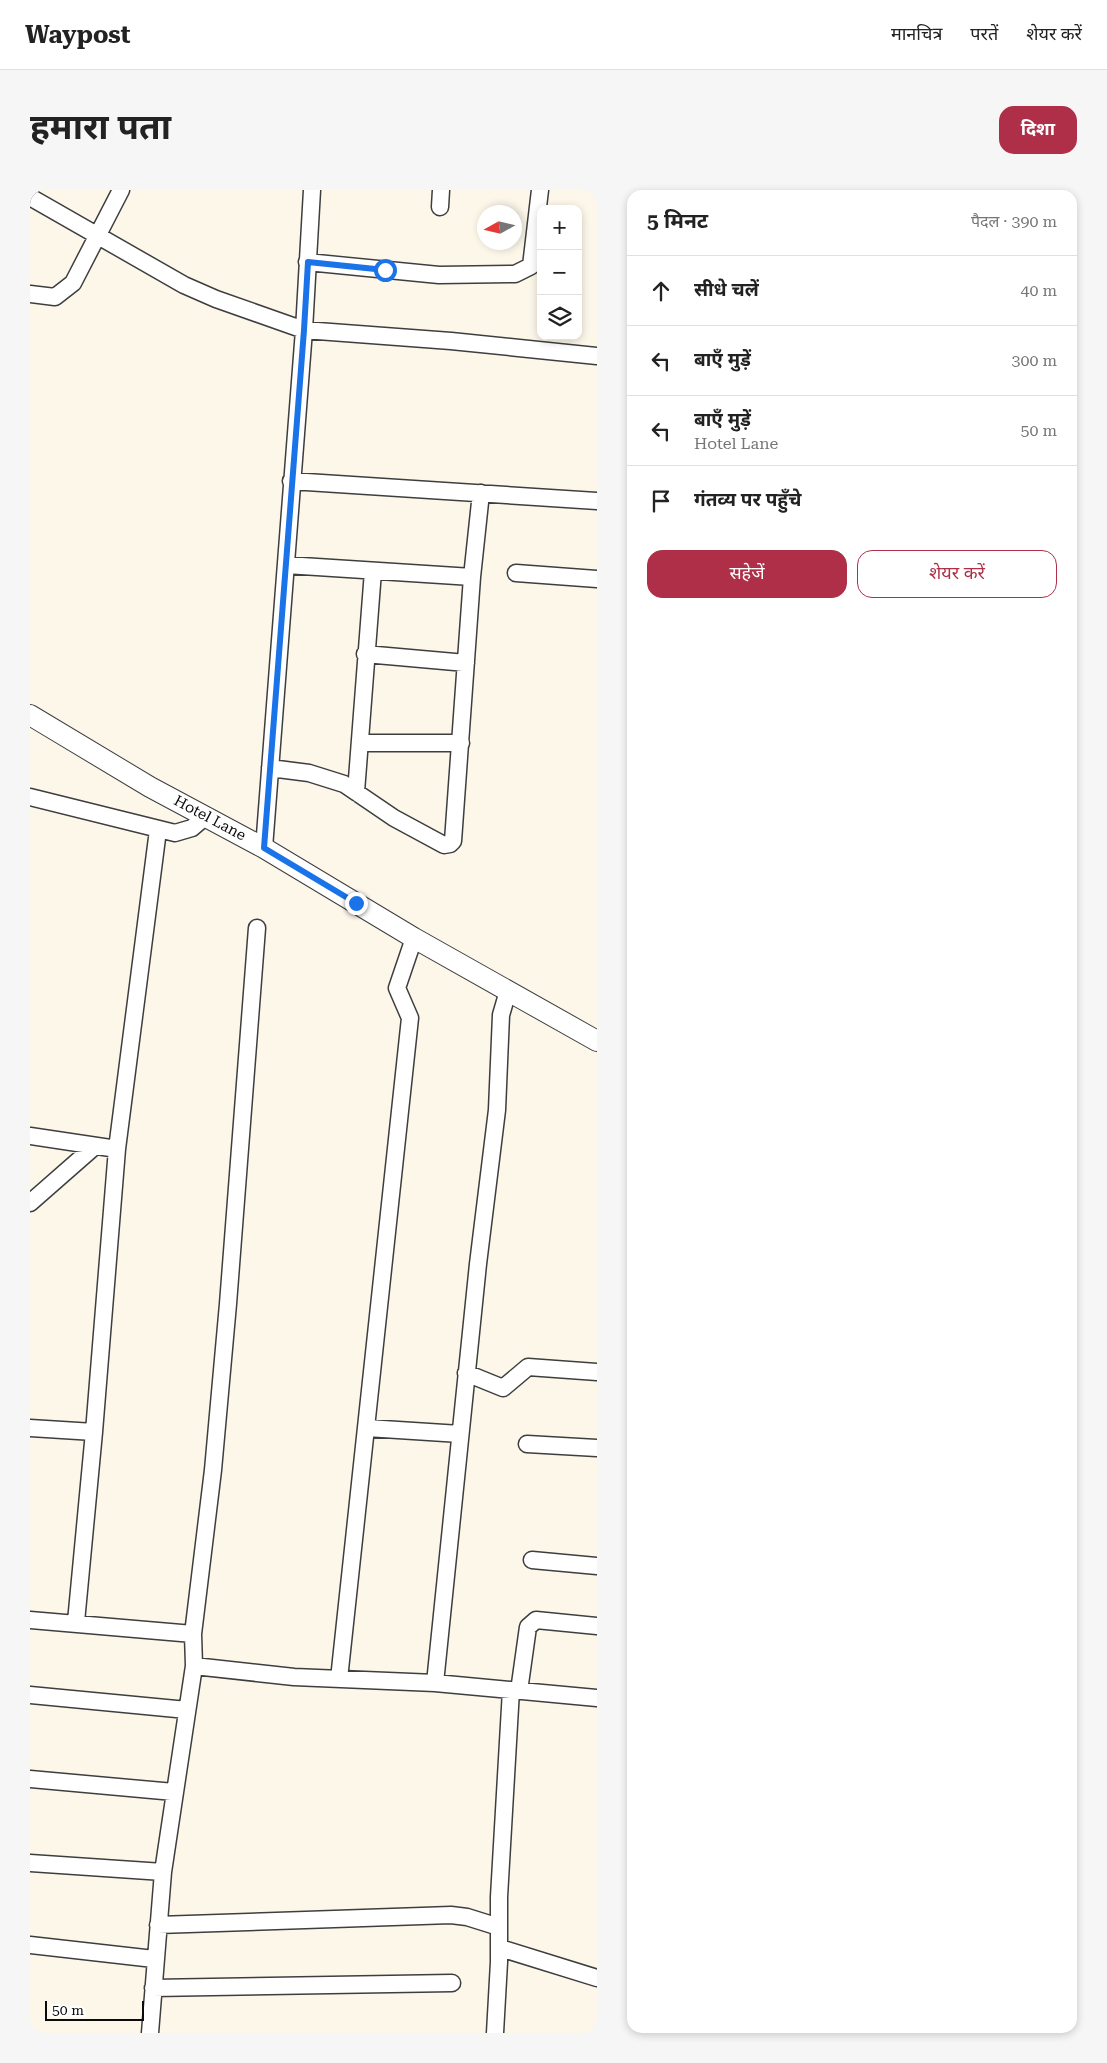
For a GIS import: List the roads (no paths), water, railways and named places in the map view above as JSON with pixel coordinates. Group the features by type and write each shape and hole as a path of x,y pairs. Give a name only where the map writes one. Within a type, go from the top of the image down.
{"street":[{"path":"30,285 37,295 55,296 73,283 121,190"},
{"path":"264,848 304,330 312,190"},
{"path":"440,207 441,190"},
{"path":"308,262 439,275 515,274 530,266 540,190"},
{"path":"30,197 184,285 216,299 304,330 451,341 597,356"},
{"path":"291,481 597,500"},
{"path":"270,768 324,777 344,784 394,818 444,844 450,844 454,835 472,577 481,493"},
{"path":"286,565 472,577"},
{"path":"356,792 365,654 373,571"},
{"path":"516,573 597,580"},
{"path":"365,654 466,664"},
{"name":"Hotel Lane","path":"30,715 150,787 199,822 264,848 408,953 505,1000 597,1041"},
{"path":"360,743 461,743"},
{"path":"30,797 175,833 199,822"},
{"path":"76,1622 94,1432 117,1149 158,830"},
{"path":"150,2033 154,1959 163,1872 194,1666 193,1634 223,1362 257,928"},
{"path":"338,1679 367,1428 410,1018 398,988 408,953"},
{"path":"435,1683 466,1373 496,1119 505,1000"},
{"path":"30,1136 117,1149"},
{"path":"30,1203 95,1146"},
{"path":"466,1373 503,1388 528,1367 597,1372"},
{"path":"30,1428 94,1432"},
{"path":"367,1428 460,1434"},
{"path":"527,1444 597,1448"},
{"path":"532,1560 597,1566"},
{"path":"30,1620 76,1622 193,1634"},
{"path":"495,2033 500,1948 499,1927 515,1690 528,1627 531,1622 536,1620 597,1626"},
{"path":"194,1666 259,1674 435,1683 597,1698"},
{"path":"30,1695 187,1710"},
{"path":"30,1779 174,1792"},
{"path":"30,1863 163,1872"},
{"path":"158,1925 451,1915 467,1917 499,1927"},
{"path":"30,1945 154,1959"},
{"path":"500,1948 597,1978"},
{"path":"153,1988 452,1983"}]}
